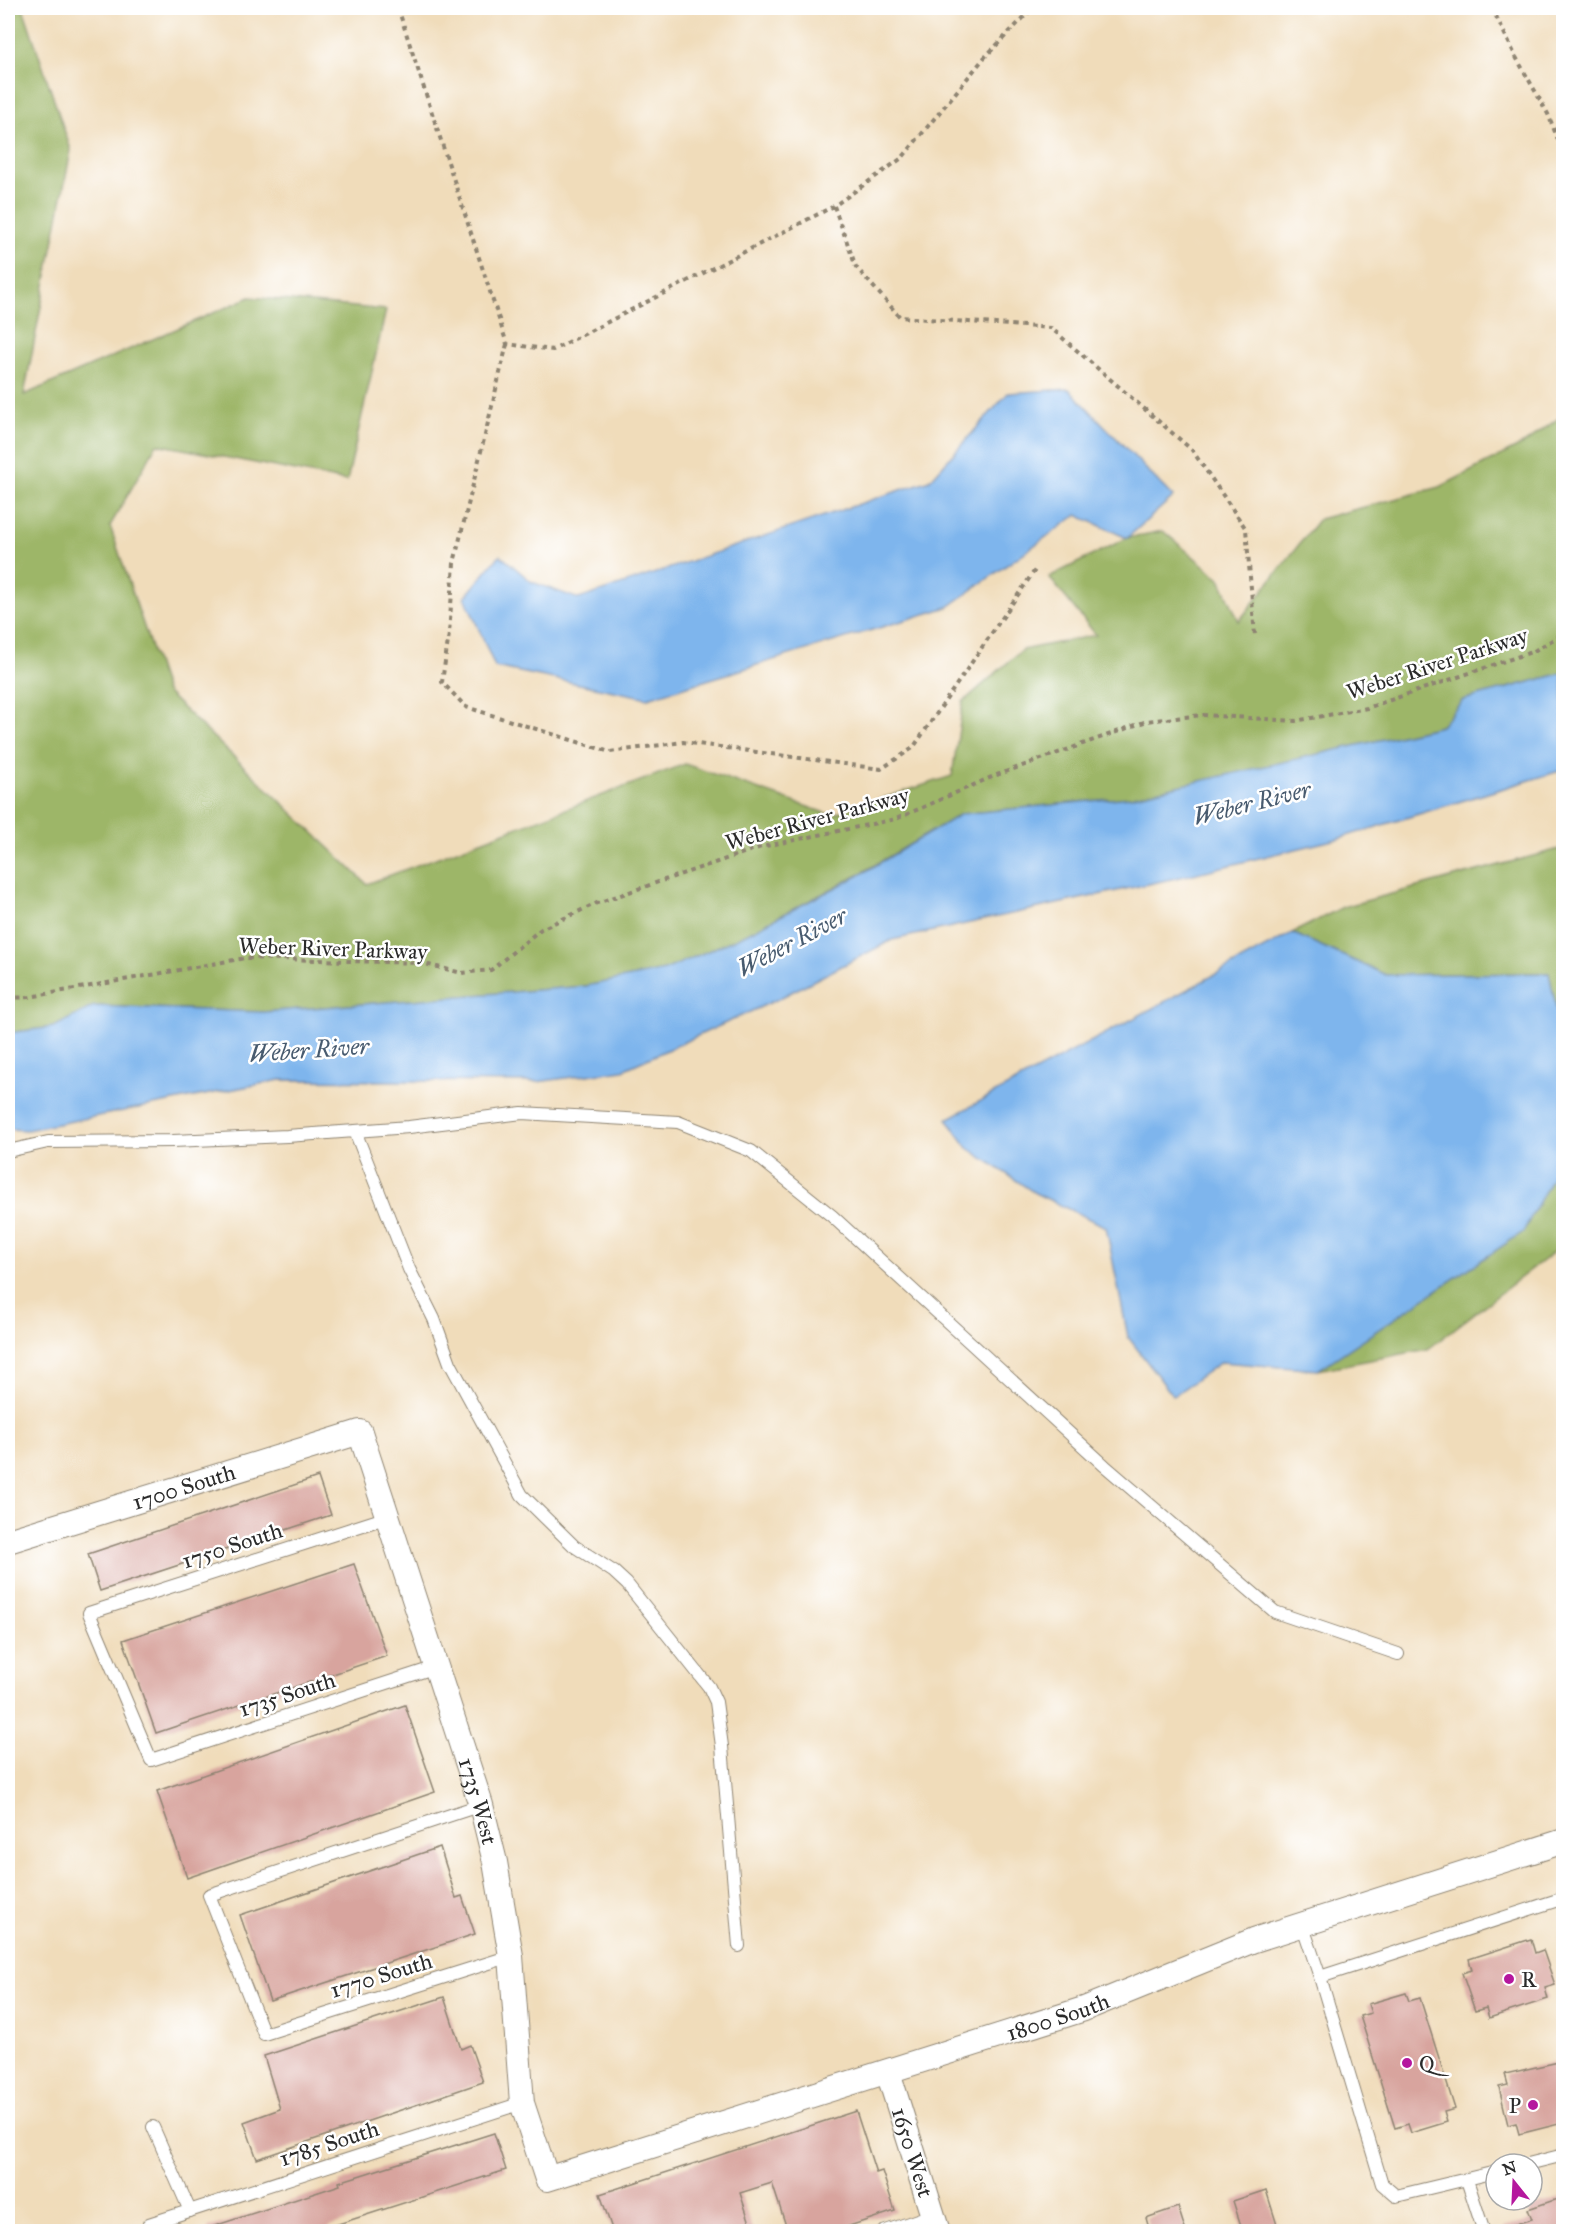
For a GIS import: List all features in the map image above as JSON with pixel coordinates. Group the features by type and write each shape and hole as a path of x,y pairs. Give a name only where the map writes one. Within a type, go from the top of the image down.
{"street":[{"name":"1735 West","path":"360,1432 481,1805 495,1862 511,1956 522,2103 547,2179"},
{"name":"1700 South","path":"8,1540 360,1432"},
{"name":"1800 South","path":"547,2179 1084,2009 1254,1940 1563,1841"},
{"name":"1650 West","path":"888,2072 935,2223"}],"lane":[{"path":"8,1151 48,1142 173,1141 356,1131 522,1113 618,1121 678,1122 751,1151 832,1216 1105,1467 1275,1612 1398,1654"},
{"path":"356,1131 409,1269 434,1319 450,1364 522,1495 574,1546 614,1572 627,1584 709,1687 716,1702 722,1746 738,1946"},
{"name":"1750 South","path":"151,1760 89,1613 388,1517"},
{"name":"1735 South","path":"151,1760 436,1667"},
{"name":"1770 South","path":"481,1805 208,1895 264,2034 511,1956"},
{"path":"1320,1977 1563,1898"},
{"path":"1302,1924 1382,2184 1396,2196 1484,2175"},
{"name":"1785 South","path":"149,2224 522,2103"},
{"path":"153,2127 190,2211"},
{"path":"1544,2160 1563,2155"},
{"path":"1467,2180 1484,2232"},
{"path":"883,2232 935,2223"}],"path":[{"path":"398,8 507,344 454,563 449,634 442,682 466,707 610,752 683,742 881,770 913,748 1035,570"},
{"path":"507,344 553,350 834,206 902,158 984,58 1033,8"},
{"path":"1492,8 1548,114 1563,155"},
{"path":"834,206 856,267 900,317 1052,328 1192,450 1246,529 1255,636"},
{"name":"Weber River Parkway","path":"8,998 30,997 245,958 421,963 462,973 491,970 541,929 597,903 761,847 896,819 994,776 1147,722 1203,716 1295,721 1367,708 1534,651 1563,633"}],"green space":[{"path":"8,8 23,8 71,150 24,395 250,297 386,310 347,481 157,444 110,526 166,692 367,884 685,764 831,815 952,776 963,702 1022,650 1096,635 1049,577 1127,538 1163,531 1220,579 1239,621 1319,519 1440,487 1525,443 1563,415 1563,673 1463,700 1441,726 1130,797 961,814 858,875 742,936 665,970 586,986 263,1012 94,1006 54,1027 8,1033"},
{"path":"1563,848 1563,1042 1549,973 1386,975 1292,933 1343,907"},
{"path":"1563,1157 1563,1245 1428,1349 1318,1370 1523,1232"}],"water":[{"path":"1069,389 1173,497 1127,538 1077,515 948,607 648,698 495,667 465,597 500,555 532,582 579,599 930,480 1008,393"},
{"name":"Weber River","path":"1563,673 1563,770 1337,839 1185,876 892,940 776,1000 623,1070 537,1082 280,1080 27,1130 8,1129 8,1033 54,1027 94,1006 263,1012 586,986 665,970 742,936 858,876 961,814 1130,797 1441,726 1463,700"},
{"path":"1292,933 1386,975 1549,973 1563,1042 1563,1157 1523,1232 1318,1370 1221,1362 1173,1396 1128,1337 1106,1227 1035,1193 968,1148 947,1119"}],"building":[{"path":"318,1477 331,1515 100,1591 88,1554"},
{"path":"354,1564 387,1656 156,1733 123,1640"},
{"path":"405,1705 435,1792 187,1878 157,1791"},
{"path":"440,1847 456,1898 462,1896 475,1934 270,2001 240,1915"},
{"name":"R","path":"1531,1939 1535,1953 1543,1950 1555,1985 1545,1988 1548,1999 1489,2018 1486,2008 1475,2011 1462,1973 1472,1970 1469,1959"},
{"name":"Q","path":"1406,1993 1409,2001 1420,1998 1455,2109 1444,2112 1447,2122 1411,2133 1408,2124 1395,2128 1360,2016 1371,2013 1368,2004"},
{"path":"444,1997 461,2049 470,2045 483,2082 257,2159 244,2122 280,2109 264,2056"},
{"name":"P","path":"1563,2061 1563,2123 1519,2134 1516,2123 1508,2125 1499,2087 1508,2085 1505,2074"},
{"path":"856,2111 876,2173 882,2171 895,2211 831,2232 788,2232 772,2183 740,2193 753,2232 638,2232 637,2226 613,2232 600,2194"},
{"path":"494,2133 506,2170 329,2227 330,2232 208,2232 208,2228 340,2185 339,2182"},
{"path":"1266,2190 1277,2225 1256,2232 1243,2232 1233,2201"},
{"path":"1563,2197 1563,2232 1503,2232 1503,2228 1532,2219 1529,2212 1544,2212 1544,2204"},
{"path":"1178,2207 1186,2232 1150,2232 1146,2218"}],"place":[{"name":"R","path":"1509,1979"},
{"name":"Q","path":"1407,2063"},
{"name":"P","path":"1533,2105"}]}
